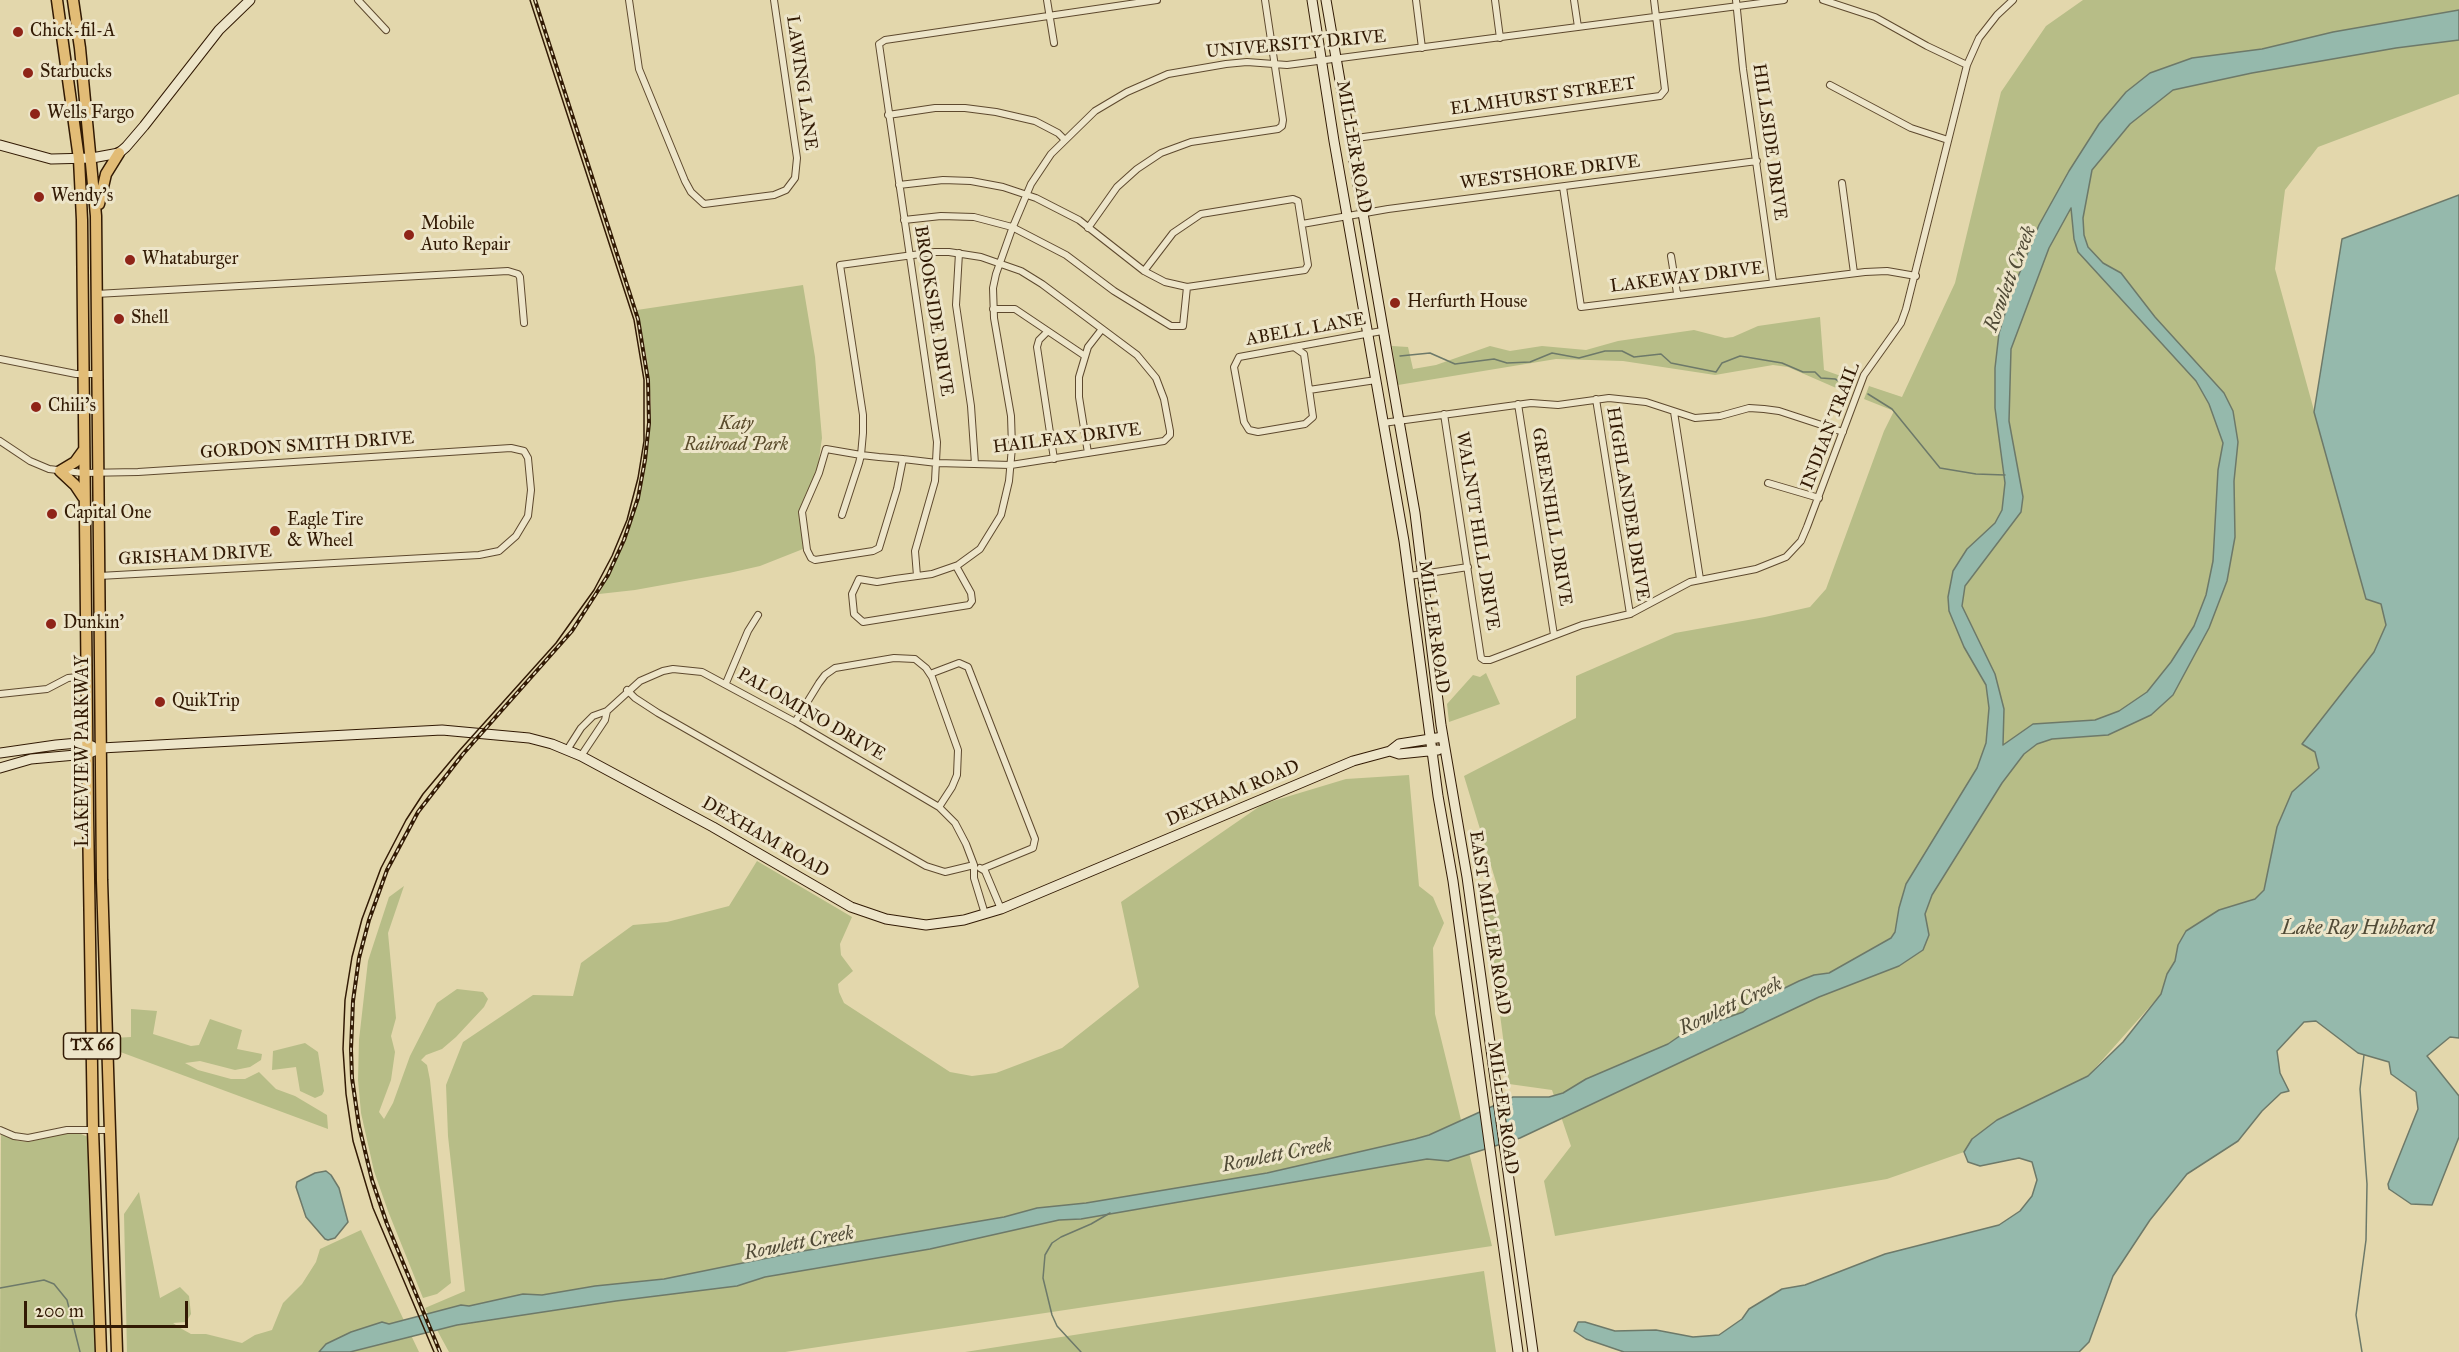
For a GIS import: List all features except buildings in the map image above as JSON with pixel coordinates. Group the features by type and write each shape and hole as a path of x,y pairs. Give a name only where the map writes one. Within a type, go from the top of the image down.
{"main road":[{"name":"LAKEVIEW PARKWAY","path":"57,0 79,159 83,296 83,497 93,1130 101,1352"},
{"name":"LAKEVIEW PARKWAY","path":"73,0 92,158 96,216 97,474 105,1003 117,1352"},
{"path":"96,216 106,174 119,153 144,126 219,30 250,0"},
{"name":"MILLER ROAD","path":"1312,0 1409,576 1432,750 1497,1190 1505,1261"},
{"name":"MILLER ROAD","path":"1326,0 1424,574 1428,628 1445,749"},
{"path":"0,145 51,159 92,158 119,153"},
{"path":"1358,274 1372,271"},
{"path":"83,296 96,294"},
{"path":"1368,330 1381,327"},
{"path":"83,451 75,462 60,471 75,485 83,497"},
{"path":"85,576 99,576"},
{"name":"DEXHAM ROAD","path":"0,768 31,759 101,748 442,730 529,738 581,756 713,827 864,913 899,922 926,925 964,920 1001,909 1353,761 1390,751 1399,744 1443,737"},
{"name":"DEXHAM ROAD","path":"0,753 34,747 87,749"},
{"name":"DEXHAM ROAD","path":"1390,751 1399,754 1445,749"},
{"name":"EAST MILLER ROAD","path":"1445,749 1467,877 1533,1352"},
{"path":"91,1003 105,1003"},
{"path":"1505,1261 1514,1267 1520,1295 1526,1304"},
{"path":"1505,1261 1518,1352"}],"street":[{"path":"358,0 386,30"},
{"name":"LAWING LANE","path":"629,0 639,69 691,192 704,204 774,195 786,190 795,178 797,158 774,0"},
{"path":"1047,0 1054,43"},
{"path":"1050,17 1157,0"},
{"path":"1088,228 1117,187 1137,169 1161,153 1191,142 1278,129 1282,126 1283,120 1264,0"},
{"path":"1416,0 1422,48"},
{"path":"1495,0 1500,38"},
{"path":"1574,0 1578,27"},
{"name":"ELMHURST STREET","path":"1349,139 1660,96 1665,90 1654,0"},
{"name":"UNIVERSITY DRIVE","path":"956,566 971,593 972,602 969,605 863,622 854,614 852,594 859,579 877,582 939,572 956,566 980,549 996,526 1006,497 1011,465 1011,416 993,309 993,288 999,262 1026,195 1044,164 1064,139 1095,111 1145,83 1168,74 1246,62 1275,65 1422,48 1656,17 1736,3 1784,0"},
{"path":"1823,0 1875,17 1967,65"},
{"name":"INDIAN TRAIL","path":"1480,652 1484,660 1490,660 1582,625 1630,614 1680,586 1700,579 1756,568 1786,557 1801,541 1864,375 1901,323 1916,276 1967,65 1979,38 1997,15 2013,0"},
{"name":"HILLSIDE DRIVE","path":"1736,3 1773,282"},
{"name":"BROOKSIDE DRIVE","path":"917,576 915,550 932,495 937,463 936,424 879,48 881,42 885,40 1050,17"},
{"path":"1830,85 1911,128 1948,141"},
{"path":"888,115 935,108 965,108 996,112 1035,121 1058,133 1064,139"},
{"name":"WESTSHORE DRIVE","path":"1302,224 1757,161"},
{"path":"899,185 964,180 1026,195 1064,211 1144,271 1166,282 1187,287 1305,270 1308,264 1299,205 1293,199 1201,214 1173,232 1144,271"},
{"path":"1842,183 1854,273"},
{"name":"LAKEWAY DRIVE","path":"1563,187 1581,306 1854,273 1887,271 1916,276"},
{"path":"904,220 941,216 974,217 1012,227 1066,255 1114,291 1171,326 1183,326 1187,287"},
{"path":"842,515 861,454 863,415 840,265 935,252 959,253 999,262 1021,271 1042,284 1102,329 1088,347 1079,377 1079,397 1088,453"},
{"path":"959,253 956,305 971,406 975,464"},
{"path":"1671,256 1677,293"},
{"path":"96,294 508,271 518,274 522,282 525,323"},
{"path":"993,309 1015,309 1084,356"},
{"name":"HAILFAX DRIVE","path":"903,459 897,489 879,548 873,551 815,560 811,558 807,550 802,512 819,473 826,449 937,463 1011,465 1168,438 1170,431 1168,414 1156,378 1137,355 1102,329"},
{"name":"ABELL LANE","path":"1309,390 1313,412 1310,421 1258,432 1249,430 1244,422 1234,367 1236,360 1246,354 1294,347 1368,330"},
{"path":"1047,332 1039,340 1037,347 1054,459"},
{"path":"1294,347 1304,354 1309,390 1376,380"},
{"path":"0,359 84,374 98,374"},
{"path":"1383,423 1532,402 1558,405 1596,399 1629,400 1705,419 1749,408 1764,409 1779,411 1844,432"},
{"name":"HIGHLANDER DRIVE","path":"1596,399 1630,614"},
{"name":"GREENHILL DRIVE","path":"1518,404 1554,635"},
{"path":"1674,412 1700,579"},
{"name":"WALNUT HILL DRIVE","path":"1444,414 1480,652"},
{"name":"GORDON SMITH DRIVE","path":"0,441 30,461 60,471 97,474 519,449"},
{"name":"GRISHAM DRIVE","path":"99,576 467,556 499,551 520,530 530,508 528,458 524,451 519,449"},
{"path":"1768,483 1819,498"},
{"path":"1409,576 1468,567"},
{"path":"726,683 748,631 758,615"},
{"path":"795,722 819,683 835,668 910,658 920,663 930,674 958,750 957,775 939,807"},
{"path":"930,674 959,663 968,667 1035,839 1033,848 982,869"},
{"name":"PALOMINO DRIVE","path":"567,750 581,728 593,716 607,711 627,690 651,675 673,669 702,672 795,722 939,807 960,830 974,865 974,878 984,914"},
{"path":"0,694 47,689 68,678 87,676"},
{"path":"627,690 658,713 926,866 945,872 974,865 982,869 1001,909"},
{"name":"PALOMINO DRIVE","path":"581,756 605,720 607,711"},
{"path":"0,1130 14,1136 28,1138 68,1130 109,1130"}],"green space":[{"path":"2083,0 2459,0 2459,94 2318,147 2285,190 2275,269 2366,599 2381,604 2386,625 2374,652 2303,743 2315,752 2319,768 2292,792 2277,827 2264,889 2255,899 2219,910 2178,945 2175,961 2167,974 2161,994 2088,1076 1997,1120 1972,1139 1964,1152 1887,1179 1555,1236 1544,1181 1571,1146 1552,1090 1509,1084 1486,906 1499,892 1464,776 1576,718 1576,676 1675,633 1810,607 1826,589 1884,431 1894,411 1864,399 1869,386 1902,397 1955,283 2001,92 2046,26"},
{"name":"Katy Railroad Park","path":"803,285 815,357 822,438 817,473 805,496 800,515 803,549 760,566 729,573 599,594 625,541 641,487 649,442 651,402 647,359 637,310"},
{"path":"1820,317 1824,370 1855,381 1850,394 1788,367 1773,365 1715,375 1623,361 1556,359 1398,385 1392,346 1408,347 1413,369 1436,365 1490,346 1510,351 1542,346 1586,350 1618,341 1694,330 1725,338 1758,326"},
{"path":"1486,673 1500,704 1449,722 1447,704 1473,675 1480,677"},
{"path":"1409,775 1419,886 1433,897 1444,923 1433,948 1435,1014 1492,1246 785,1352 449,1352 425,1308 465,1291 448,1136 446,1085 463,1042 533,995 573,996 581,963 633,925 667,922 729,906 757,861 852,917 840,944 841,955 853,971 838,984 844,1003 950,1072 972,1076 996,1073 1062,1048 1139,987 1121,902 1263,804 1346,779"},
{"path":"404,886 388,933 396,1018 391,1036 395,1052 391,1080 379,1112 384,1119 393,1103 410,1056 437,1003 457,989 483,992 488,999 484,1007 456,1037 442,1049 426,1055 421,1060 427,1065 430,1080 451,1283 437,1294 423,1298 374,1171 361,1113 358,1080 359,1040 368,961 389,897"},
{"path":"131,1009 157,1011 153,1034 191,1046 199,1045 210,1019 242,1030 237,1049 262,1054 261,1060 250,1067 235,1070 200,1061 185,1063 198,1070 231,1079 245,1079 259,1072 276,1089 295,1096 327,1115 328,1129 115,1050 114,1038 131,1037"},
{"path":"305,1043 318,1052 324,1091 322,1095 315,1098 300,1091 296,1067 272,1070 273,1051"},
{"path":"1,1134 18,1141 29,1142 60,1134 81,1134 88,1137 95,1352 0,1352"},
{"path":"139,1192 160,1298 180,1287 189,1296 191,1314 186,1322 173,1323 182,1329 191,1334 206,1334 242,1343 255,1335 272,1330 283,1303 302,1284 316,1262 320,1249 361,1230 419,1352 127,1352 124,1214"},
{"path":"1484,1271 1496,1352 965,1352"}],"water":[{"path":"2459,10 2459,40 2396,48 2252,73 2173,90 2130,124 2092,170 2083,218 2084,235 2088,247 2103,263 2121,273 2155,317 2224,393 2233,411 2238,442 2234,481 2235,537 2227,581 2209,628 2173,695 2151,715 2108,735 2052,739 2037,744 2024,754 2002,783 1932,895 1925,914 1929,935 1923,950 1899,966 1819,997 1520,1138 1448,1161 1427,1159 1081,1219 1059,1220 930,1249 765,1277 737,1286 616,1301 457,1325 350,1352 319,1352 326,1344 351,1332 382,1322 389,1324 461,1305 469,1306 523,1294 542,1295 595,1286 664,1279 797,1252 1004,1217 1037,1208 1086,1203 1267,1173 1415,1139 1429,1135 1513,1097 1549,1097 1563,1093 1586,1079 1668,1044 1684,1033 1743,1012 1754,1003 1799,981 1814,975 1829,973 1891,938 1895,932 1906,884 1977,768 1986,743 1989,708 1986,685 1964,647 1949,611 1948,597 1953,571 1967,549 1995,523 2002,510 2005,483 1995,408 1995,368 1999,333 2011,294 2039,225 2099,124 2126,92 2150,73 2192,58 2262,49 2333,32","holes":["2071,208 2074,239 2078,252 2196,381 2209,404 2223,443 2218,470 2213,561 2206,595 2194,626 2171,662 2147,692 2119,711 2095,720 2033,724 2003,745 2004,709 1995,674 1962,606 1965,586 2021,512 2023,497 2009,421 2011,349 2049,248"]},
{"name":"Lake Ray Hubbard","path":"2459,195 2459,1038 2450,1037 2427,1056 2459,1096 2459,1137 2432,1205 2411,1204 2389,1189 2388,1184 2418,1109 2416,1092 2391,1074 2389,1062 2358,1053 2316,1021 2304,1022 2277,1051 2280,1073 2289,1091 2281,1093 2262,1111 2238,1141 2187,1174 2150,1220 2113,1276 2089,1342 2079,1352 1624,1352 1586,1339 1574,1331 1578,1322 1585,1322 1615,1331 1656,1330 1693,1337 1719,1335 1742,1319 1749,1309 1782,1289 1805,1285 1885,1254 1999,1225 2020,1211 2032,1196 2037,1180 2032,1162 2019,1158 1980,1166 1968,1162 1964,1152 1972,1139 1997,1120 2088,1076 2123,1042 2161,994 2167,974 2175,961 2178,945 2186,931 2219,910 2255,899 2264,890 2277,827 2292,792 2319,768 2315,752 2302,744 2374,652 2386,625 2381,604 2366,599 2314,412 2342,239"},
{"path":"326,1171 339,1188 348,1222 335,1238 328,1240 306,1217 296,1187 297,1182 315,1173"}],"waterway":[{"path":"1400,356 1430,353 1455,364 1494,359 1507,363 1530,362 1552,353 1579,358 1605,351 1622,351 1634,357 1661,354 1671,363 1716,372 1722,363 1740,356 1782,363 1803,372 1815,372 1821,378 1835,379 1850,387"},
{"path":"1868,394 1892,409 1940,468 1976,474 2005,475"},
{"path":"2362,1352 2356,1315 2366,1240 2367,1184 2360,1089 2364,1055"},
{"path":"1081,1352 1057,1326 1052,1315 1043,1278 1045,1255 1052,1243 1061,1237 1110,1213"},
{"path":"0,1288 44,1280 54,1284 67,1300 80,1352"}],"tram line":[{"path":"434,1352 373,1208 353,1141 346,1094 343,1049 345,1000 352,957 362,919 381,868 406,820 423,794 556,643 594,590 627,520 638,478 644,441 644,380 634,320 530,0"}],"railway":[{"path":"440,1352 387,1224 372,1180 359,1126 352,1078 351,1049 353,1001 359,958 369,920 387,870 418,812 463,754 572,631 608,575 624,540 638,498 649,423 648,380 638,319 535,0"}],"place":[{"name":"Chick-fil-A","path":"18,32"},
{"name":"Starbucks","path":"28,73"},
{"name":"Wells Fargo","path":"35,114"},
{"name":"Wendy's","path":"39,197"},
{"name":"Mobile Auto Repair","path":"409,235"},
{"name":"Whataburger","path":"130,260"},
{"name":"Herfurth House","path":"1395,303"},
{"name":"Shell","path":"119,319"},
{"name":"Chili's","path":"36,407"},
{"name":"Capital One","path":"52,514"},
{"name":"Eagle Tire & Wheel","path":"275,531"},
{"name":"Dunkin'","path":"51,624"},
{"name":"QuikTrip","path":"160,702"}],"water label":[{"name":"Rowlett Creek","path":"2011,279"},
{"name":"Rowlett Creek","path":"1731,1007"},
{"name":"Rowlett Creek","path":"1277,1156"},
{"name":"Rowlett Creek","path":"799,1244"}]}
